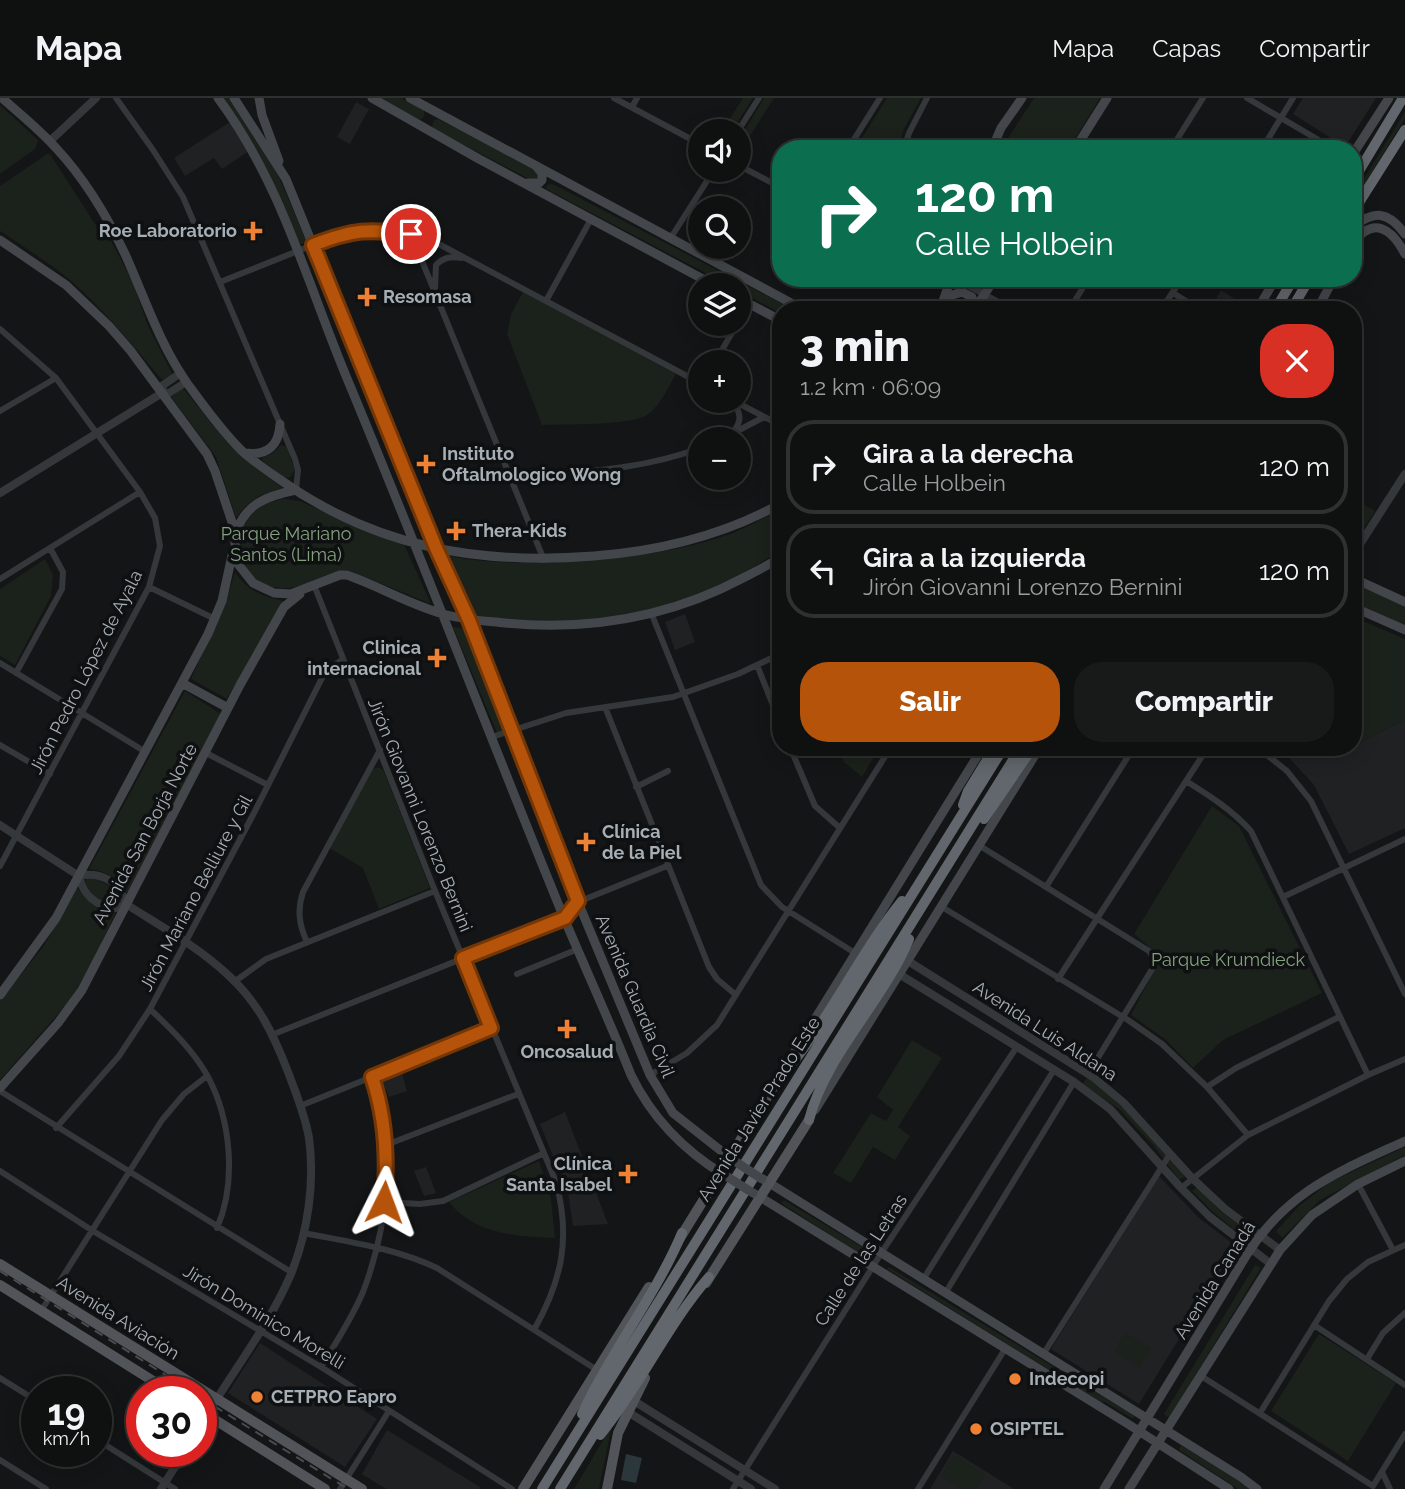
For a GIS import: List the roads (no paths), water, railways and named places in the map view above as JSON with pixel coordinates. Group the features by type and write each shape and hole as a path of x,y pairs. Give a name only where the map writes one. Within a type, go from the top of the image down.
{"highway":[{"path":"1362,166 1403,98"},
{"path":"1362,198 1405,130"},
{"path":"955,827 968,792 990,756"},
{"name":"Avenida Javier Prado Este","path":"542,1489 998,756"},
{"name":"Avenida Javier Prado Este","path":"560,1489 1015,756"},
{"path":"959,847 996,803 1026,756"},
{"path":"777,1081 810,1041 879,931 923,878"},
{"path":"809,1120 822,1084 901,957 914,920"},
{"path":"572,1441 596,1387 660,1281 682,1233"},
{"path":"578,1460 610,1423 642,1378 693,1296 709,1277"}],"main road":[{"path":"2,98 68,161 124,253 161,339 184,377 222,429 244,453 296,490 347,519 436,548 475,556 544,560 665,548 719,533 772,508"},
{"name":"Avenida Guardia Civil","path":"218,98 248,141 279,203 349,384 416,543 565,918 642,1098 656,1118 677,1140 723,1175 1229,1489"},
{"name":"Avenida Guardia Civil","path":"234,98 286,179 436,548 469,620 627,1021 650,1075 673,1113 733,1160 1257,1489"},
{"path":"259,98 262,115 286,179"},
{"path":"372,98 692,273"},
{"path":"410,98 787,301"},
{"path":"996,140 1022,98"},
{"path":"1081,140 1107,98"},
{"path":"1362,140 1389,98"},
{"path":"424,128 433,111"},
{"path":"523,182 534,184 542,180 542,173 535,164"},
{"path":"550,196 545,189 546,184 551,180 562,180"},
{"path":"1362,220 1368,216 1379,215 1391,219 1405,234"},
{"path":"1362,236 1377,228 1384,229 1394,235 1405,254"},
{"path":"0,240 66,285 131,350 207,454 232,522 234,543 242,571 259,588 282,594 311,587 340,575 348,576 444,615 544,627 652,615 709,596 772,561"},
{"path":"981,301 989,287"},
{"path":"946,301 949,296 962,292 972,297 973,301"},
{"path":"751,305 772,316"},
{"path":"244,453 253,454 270,449 276,444 279,424"},
{"path":"0,995 38,946 79,876 215,619 222,601 238,524 253,505 267,497 296,490"},
{"path":"1362,582 1405,602"},
{"name":"Avenida San Borja Norte","path":"0,1090 72,1004 284,607 311,587"},
{"path":"1362,611 1405,630"},
{"path":"182,683 228,708"},
{"name":"Avenida Javier Prado Este","path":"523,1489 682,1233 733,1160 777,1081 977,756"},
{"path":"607,1489 618,1433 642,1383 757,1195 809,1120 1035,756"},
{"path":"611,1027 627,1021"},
{"name":"Avenida Canadá","path":"1104,1489 1261,1235 1287,1207 1328,1176 1405,1141"},
{"path":"1129,1489 1280,1250 1312,1215 1358,1184 1405,1161"},
{"name":"Avenida Aviación","path":"0,1264 182,1376"},
{"name":"Avenida Aviación","path":"0,1285 145,1376"},
{"name":"Avenida Aviación","path":"217,1398 362,1489"},
{"path":"217,1421 325,1489"}],"street":[{"path":"50,141 96,98"},
{"path":"116,98 183,197 298,467 296,490"},
{"path":"614,98 688,137"},
{"path":"632,107 637,98"},
{"path":"746,119 759,98"},
{"path":"854,140 880,98"},
{"path":"907,140 927,98"},
{"path":"1177,140 1203,98"},
{"path":"1247,98 1318,140"},
{"path":"1267,140 1293,98"},
{"path":"751,172 772,183"},
{"path":"670,239 706,182"},
{"path":"546,301 591,219"},
{"path":"220,282 338,235 360,230 411,234 435,242 688,377"},
{"path":"411,234 544,560"},
{"path":"435,293 436,265 442,259 450,257 465,258"},
{"path":"971,287 997,301"},
{"path":"1167,301 1177,287"},
{"path":"1173,293 1186,301"},
{"name":"Jirón Pedro López de Ayala","path":"0,866 149,587 160,546 155,518 140,492 97,432 56,377 1,331"},
{"path":"0,411 56,377"},
{"path":"0,493 162,393 163,385 184,377"},
{"path":"751,410 772,421"},
{"path":"746,427 764,417"},
{"path":"510,478 648,464 688,452"},
{"path":"1362,541 1405,474"},
{"path":"0,579 140,492"},
{"path":"16,673 62,589 62,572 50,548"},
{"path":"149,587 215,619"},
{"name":"Jirón Giovanni Lorenzo Bernini","path":"311,587 380,750 435,891 544,1153 561,1201 564,1240 560,1269 552,1296 534,1330"},
{"path":"652,615 758,880 769,895 788,911 855,953"},
{"path":"492,737 566,713 683,694 772,658"},
{"name":"Jirón Mariano Belliure y Gil","path":"56,1128 119,1056 150,1009 322,678 328,669 342,660"},
{"path":"0,663 144,751"},
{"path":"757,665 772,703"},
{"path":"605,707 709,968 717,979 736,995"},
{"path":"0,745 50,774"},
{"path":"307,942 299,917 299,903 303,892 380,750"},
{"path":"206,753 268,785"},
{"path":"794,756 815,806 839,828"},
{"path":"650,1075 687,1053 704,1039 722,1018 885,756"},
{"path":"1046,887 1128,756"},
{"path":"1058,979 1202,756"},
{"path":"1270,756 1294,779 1311,801 1405,994"},
{"path":"636,787 668,771"},
{"path":"1186,782 1221,803 1244,823 1262,851 1368,1075"},
{"path":"0,825 79,876 81,885 95,901 116,908 126,904"},
{"path":"1283,897 1405,839"},
{"path":"980,846 1149,951 1154,958 1154,966 1088,1074"},
{"path":"274,1034 565,918 578,901 667,866"},
{"path":"79,876 89,873 109,880 123,894 126,904 186,942 234,982 274,1034 300,1106 310,1150 310,1182 304,1233 281,1296 217,1398"},
{"path":"234,982 266,959 435,891"},
{"path":"942,907 1123,1017 1162,1044 1207,1087 1248,1135"},
{"path":"517,974 578,949"},
{"name":"Avenida Luis Aldana","path":"908,961 1088,1074 1124,1103 1192,1178 1225,1209 1280,1250"},
{"name":"Avenida Luis Aldana","path":"900,974 1074,1082 1110,1110 1210,1217 1271,1264"},
{"path":"150,1009 181,1039 207,1076 218,1101 229,1165 223,1214 218,1228"},
{"path":"1207,1087 1236,1068 1339,1017"},
{"path":"300,1106 491,1028"},
{"name":"Calle de las Letras","path":"736,1485 882,1252 1016,1048"},
{"path":"1181,1188 1248,1135 1405,1059"},
{"path":"924,1278 1054,1070"},
{"path":"41,1311 173,1106 207,1076"},
{"path":"321,1367 362,1293 376,1248 384,1202 386,1145 379,1098 372,1077"},
{"path":"946,1292 1074,1082"},
{"path":"0,1090 56,1128 291,1272"},
{"path":"386,1145 518,1094"},
{"path":"384,1202 420,1204 443,1201 544,1153"},
{"path":"1044,1353 1170,1154"},
{"name":"Jirón Dominico Morelli","path":"0,1171 93,1231 321,1367 512,1489"},
{"path":"1358,1184 1393,1250"},
{"path":"304,1233 418,1259 437,1268 597,1370"},
{"path":"1260,1413 1314,1325 1348,1279 1368,1262 1405,1245"},
{"path":"1367,1359 1392,1323 1405,1313"},
{"path":"1314,1325 1405,1385"},
{"path":"918,1489 1005,1349"},
{"path":"1201,1376 1372,1487 1405,1434"},
{"path":"0,1378 21,1391"},
{"path":"634,1401 775,1489"},
{"path":"340,1489 389,1410"},
{"path":"628,1412 691,1451 736,1485 751,1489"},
{"path":"691,1451 698,1441"},
{"path":"112,1450 163,1486 175,1489"},
{"path":"0,1460 46,1489"},
{"path":"163,1486 175,1467"},
{"path":"1382,1472 1390,1489"}],"railway":[{"path":"0,1271 167,1376"},
{"path":"217,1408 348,1489"}],"place":[{"name":"Roe Laboratorio","path":"253,231"},
{"name":"Resomasa","path":"367,297"},
{"name":"Instituto Oftalmologico Wong","path":"426,464"},
{"name":"Thera-Kids","path":"456,531"},
{"name":"Clinica internacional","path":"437,658"},
{"name":"Clínica de la Piel","path":"586,842"},
{"name":"Oncosalud","path":"567,1029"},
{"name":"Clínica Santa Isabel","path":"628,1174"},
{"name":"Indecopi","path":"1015,1379"},
{"name":"CETPRO Eapro","path":"257,1397"},
{"name":"OSIPTEL","path":"976,1429"}],"park label":[{"name":"Parque Mariano Santos (Lima)","path":"286,544"},
{"name":"Parque Krumdieck","path":"1228,960"}]}
